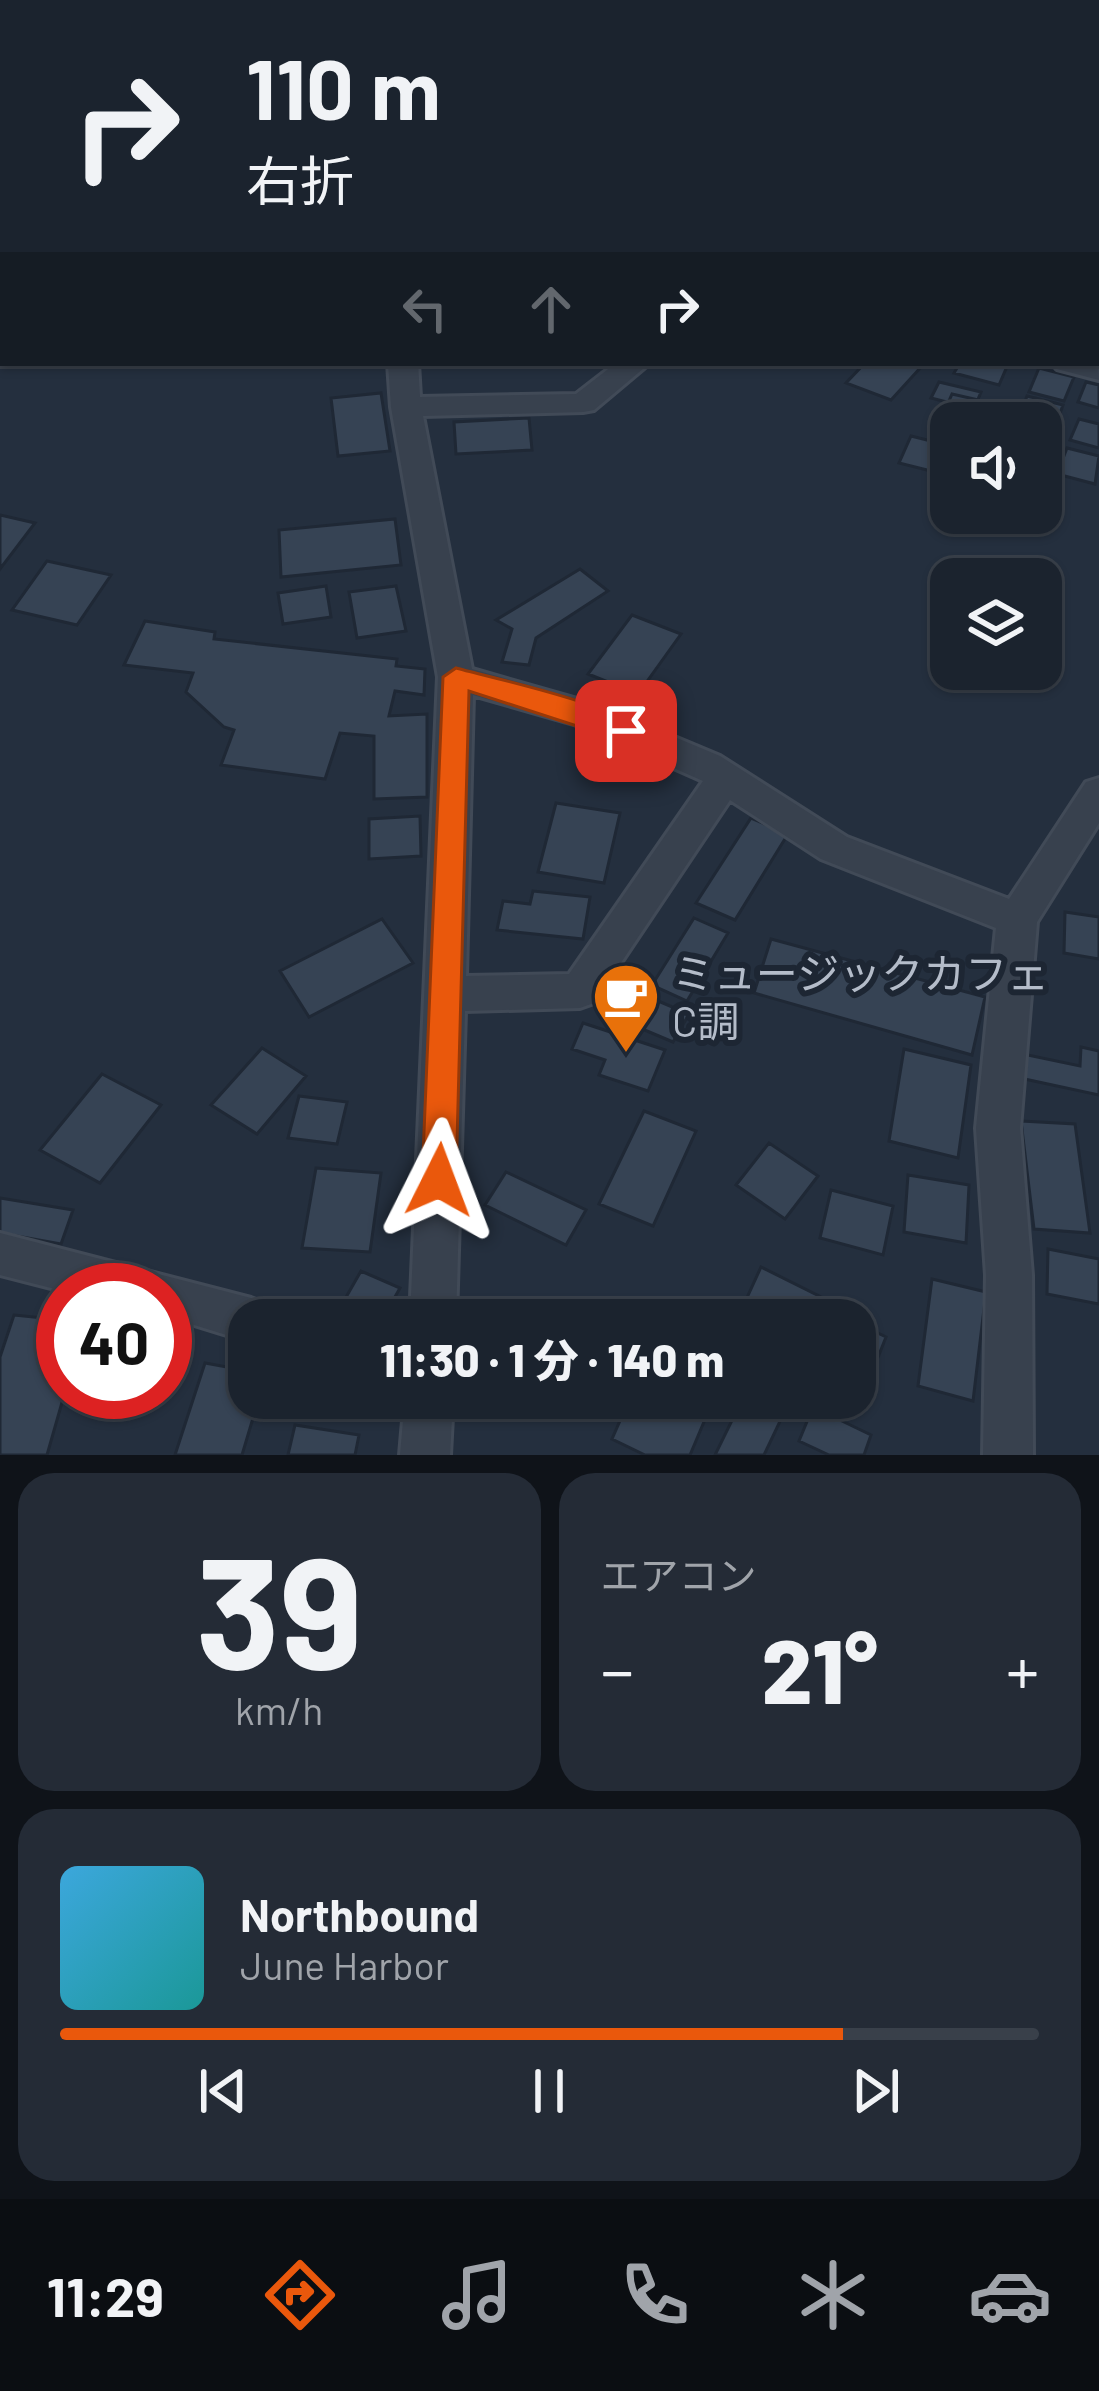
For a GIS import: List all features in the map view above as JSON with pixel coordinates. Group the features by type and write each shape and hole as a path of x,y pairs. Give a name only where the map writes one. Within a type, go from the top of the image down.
{"street":[{"path":"403,366 406,406 456,677 434,1299"},
{"path":"406,406 583,403 631,366"},
{"path":"456,677 585,714 725,778 834,848 1017,919"},
{"path":"448,994 580,992 725,778"},
{"path":"1009,1455 1009,1275 998,1128 1017,919 1099,792"},
{"path":"0,1254 37,1263"},
{"path":"192,1302 228,1313"},
{"path":"424,1455 425,1419"}],"building":[{"path":"862,366 922,366 891,400 846,383"},
{"path":"958,366 1007,366 999,385 954,373"},
{"path":"1039,368 1074,377 1064,401 1029,392"},
{"path":"939,382 981,392 977,402 931,398"},
{"path":"1086,382 1099,385 1099,408 1078,402"},
{"path":"381,393 390,451 338,456 331,398"},
{"path":"952,394 988,402 949,402"},
{"path":"529,418 532,450 456,454 454,422"},
{"path":"1079,419 1099,424 1099,448 1070,440"},
{"path":"911,436 930,441 930,471 899,463"},
{"path":"1067,448 1099,456 1095,484 1062,475"},
{"path":"0,515 35,523 0,569"},
{"path":"395,519 401,565 281,577 279,530"},
{"path":"47,561 111,575 77,625 12,610"},
{"path":"580,569 608,591 536,638 529,665 502,662 512,629 496,620"},
{"path":"326,586 331,617 283,624 278,593"},
{"path":"396,586 406,631 357,638 349,592"},
{"path":"632,615 681,634 638,694 588,674"},
{"path":"145,621 215,632 214,639 397,659 396,666 425,669 424,695 395,691 389,716 427,714 427,797 374,799 374,736 340,733 325,779 221,765 234,730 224,727 186,692 193,673 124,665"},
{"path":"556,803 620,813 604,883 538,872"},
{"path":"420,816 421,856 369,859 369,819"},
{"path":"751,818 788,834 735,920 696,903"},
{"path":"533,891 590,897 583,939 497,930 503,901 530,904"},
{"path":"1065,912 1099,917 1099,959 1064,953"},
{"path":"694,918 728,933 687,1001 652,985"},
{"path":"382,919 413,963 309,1017 280,971"},
{"path":"771,939 985,997 972,1055 754,993"},
{"path":"644,995 689,1014 673,1042 628,1023"},
{"name":"ミュージックカフェ C調","path":"583,1023 665,1050 648,1091 599,1075 605,1060 572,1049"},
{"path":"1081,1047 1099,1051 1099,1095 1020,1078 1023,1054 1080,1066"},
{"path":"262,1048 306,1076 257,1134 211,1105"},
{"path":"904,1049 971,1065 958,1158 889,1141"},
{"path":"102,1074 161,1105 100,1183 40,1150"},
{"path":"299,1096 347,1102 337,1144 288,1138"},
{"path":"644,1111 696,1131 653,1226 599,1204"},
{"path":"1021,1121 1075,1124 1090,1233 1034,1229"},
{"path":"769,1143 818,1176 785,1219 736,1185"},
{"path":"316,1168 381,1173 370,1252 302,1248"},
{"path":"506,1172 586,1210 566,1245 485,1205"},
{"path":"908,1175 969,1185 966,1243 904,1232"},
{"path":"831,1190 893,1206 883,1255 820,1238"},
{"path":"0,1198 73,1210 61,1244 0,1233"},
{"path":"1048,1249 1099,1259 1099,1304 1047,1294"},
{"path":"761,1267 825,1299 746,1299"},
{"path":"361,1271 400,1288 394,1299 345,1299"},
{"path":"932,1279 986,1292 973,1401 918,1386"},
{"path":"14,1315 36,1317 36,1419 57,1419 47,1455 0,1455 0,1357"},
{"path":"876,1332 886,1337 876,1362"},
{"path":"205,1363 228,1367 228,1419 253,1419 242,1455 175,1455 187,1419 192,1419 192,1403"},
{"path":"621,1419 705,1419 690,1455 645,1455 612,1439"},
{"path":"733,1419 781,1419 764,1455 715,1455"},
{"path":"808,1419 838,1419 871,1435 864,1455 829,1455 799,1441"},
{"path":"295,1425 359,1435 355,1455 288,1455"}],"place":[{"name":"ミュージックカフェ C調","path":"626,1055"}],"route":[{"path":"439,1180 456,677 585,714 626,731"}]}
